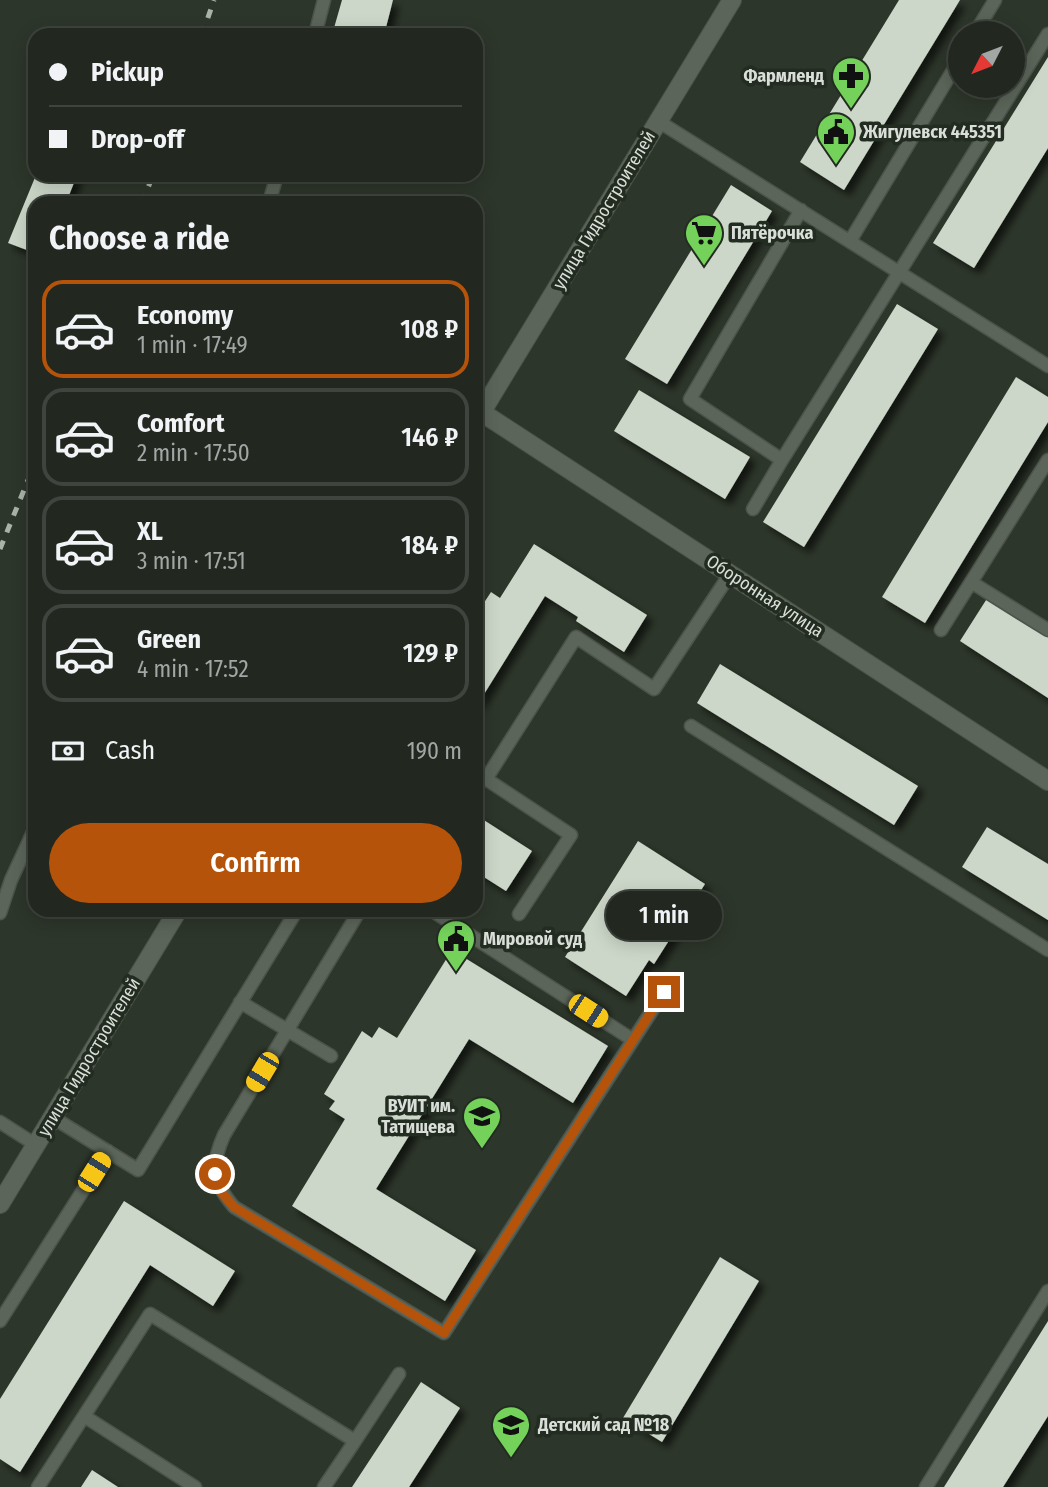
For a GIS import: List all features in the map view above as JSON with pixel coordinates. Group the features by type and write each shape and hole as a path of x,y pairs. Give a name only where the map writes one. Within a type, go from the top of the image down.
{"street":[{"name":"улица Гидростроителей","path":"483,409 732,0"},
{"name":"Оборонная улица","path":"483,419 730,574 1048,781"},
{"name":"улица Гидростроителей","path":"0,1204 174,917"}],"lane":[{"path":"317,28 324,0"},
{"path":"982,21 995,0"},
{"path":"753,509 1048,34"},
{"path":"850,241 948,79"},
{"path":"659,121 1048,366"},
{"path":"782,460 690,399 801,210"},
{"path":"941,630 1048,460"},
{"path":"519,914 572,835 486,779 576,637 654,689 730,574"},
{"path":"971,582 1048,630"},
{"path":"691,726 1048,950"},
{"path":"0,914 11,880 28,843"},
{"path":"52,1117 138,1170 293,917"},
{"path":"356,917 224,1135 216,1154 215,1174 220,1191 234,1207 444,1333 664,992"},
{"path":"442,917 633,1040"},
{"path":"240,1002 331,1056"},
{"path":"0,1122 36,1144"},
{"path":"0,1321 108,1151"},
{"path":"926,1487 1048,1291"},
{"path":"38,1487 150,1314 355,1441"},
{"path":"324,1487 399,1374"},
{"path":"84,1416 195,1487"}],"building":[{"path":"342,0 393,0 386,28 334,28"},
{"path":"899,0 960,0 844,190 800,162"},
{"path":"1048,57 1048,148 974,268 933,243 1023,98 1026,98 1026,93"},
{"path":"33,182 74,182 69,196 28,196 28,250 8,243"},
{"path":"731,185 772,211 667,384 625,359"},
{"path":"897,304 938,329 804,547 763,522"},
{"path":"1016,377 1048,397 1048,422 925,623 882,597"},
{"path":"639,390 750,457 725,499 614,431"},
{"path":"534,544 647,615 624,652 576,621 578,617 545,596 483,696 483,604 491,592 500,598"},
{"path":"988,597 1048,636 1048,698 960,641"},
{"path":"720,664 918,786 894,825 697,703"},
{"path":"483,820 532,851 506,891 483,876"},
{"path":"987,827 1048,864 1048,920 962,867"},
{"path":"638,841 705,884 654,964 649,960 626,996 565,957"},
{"path":"452,950 608,1046 573,1103 469,1039 376,1189 476,1250 445,1301 292,1206 345,1119 329,1109 335,1101 324,1094 362,1031 372,1038 379,1027 397,1038"},
{"path":"124,1201 235,1271 213,1306 150,1265 20,1472 0,1459 0,1399"},
{"path":"720,1257 759,1281 662,1442 623,1418"},
{"path":"1048,1321 1048,1416 1003,1487 944,1487"},
{"path":"421,1382 460,1408 409,1487 352,1487"},
{"path":"92,1470 118,1487 81,1487"}],"railway":[{"path":"204,28 214,0"},
{"path":"145,196 150,182"},
{"path":"0,549 28,480"}],"place":[{"name":"Фармленд","path":"851,110"},
{"name":"Жигулевск 445351","path":"836,166"},
{"name":"Пятёрочка","path":"704,267"},
{"name":"Мировой суд","path":"456,973"},
{"name":"ВУИТ им. Татищева","path":"482,1150"},
{"name":"Детский сад №18","path":"511,1459"}],"route":[{"path":"215,1174 220,1191 234,1207 444,1333 664,992"}]}
